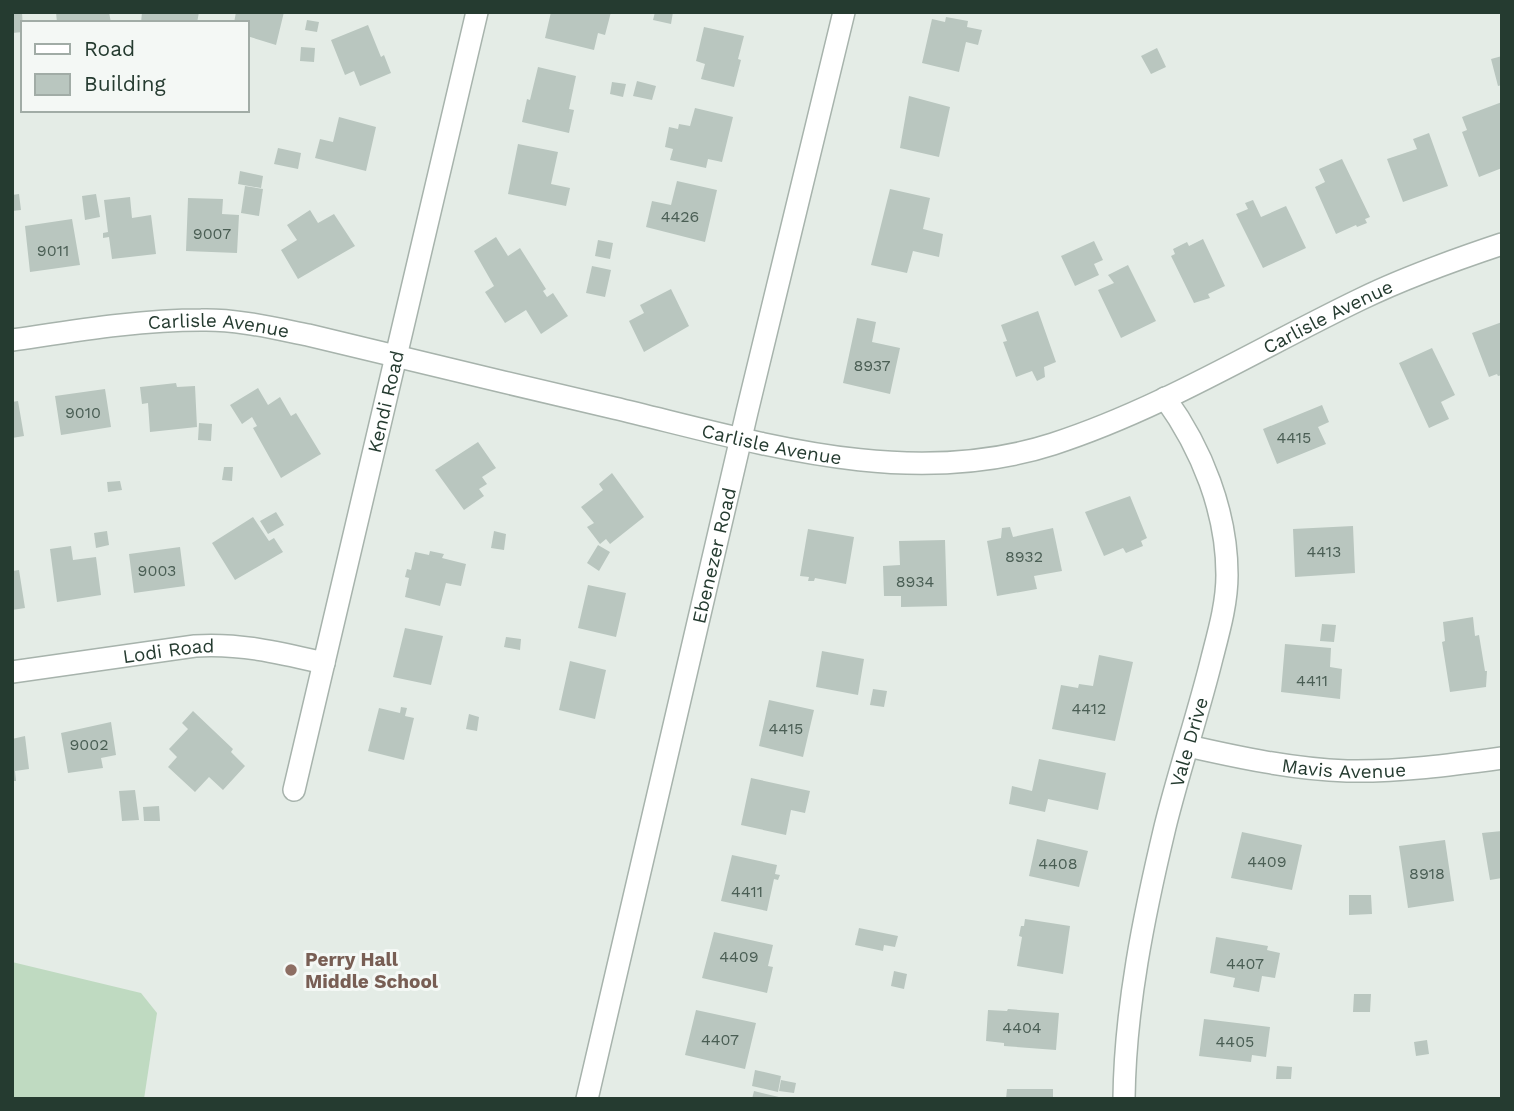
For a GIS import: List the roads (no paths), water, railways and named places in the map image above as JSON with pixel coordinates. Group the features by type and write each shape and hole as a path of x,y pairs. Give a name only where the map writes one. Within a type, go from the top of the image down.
{"street":[{"name":"Kendi Road","path":"294,790 477,12"},
{"name":"Ebenezer Road","path":"587,1099 741,438 844,12"},
{"name":"Carlisle Avenue","path":"12,340 127,325 229,321 308,335 816,456 914,464 994,458 1049,445 1091,431 1165,398 1365,297 1502,244"},
{"name":"Vale Drive","path":"1124,1099 1132,997 1143,932 1166,827 1224,608 1227,578 1221,517 1205,468 1183,422 1165,398"},
{"name":"Lodi Road","path":"12,672 219,644 274,651 324,663"},
{"name":"Mavis Avenue","path":"1188,746 1253,761 1347,771 1387,771 1502,758"}],"place":[{"name":"Perry Hall Middle School","path":"291,970"}]}
